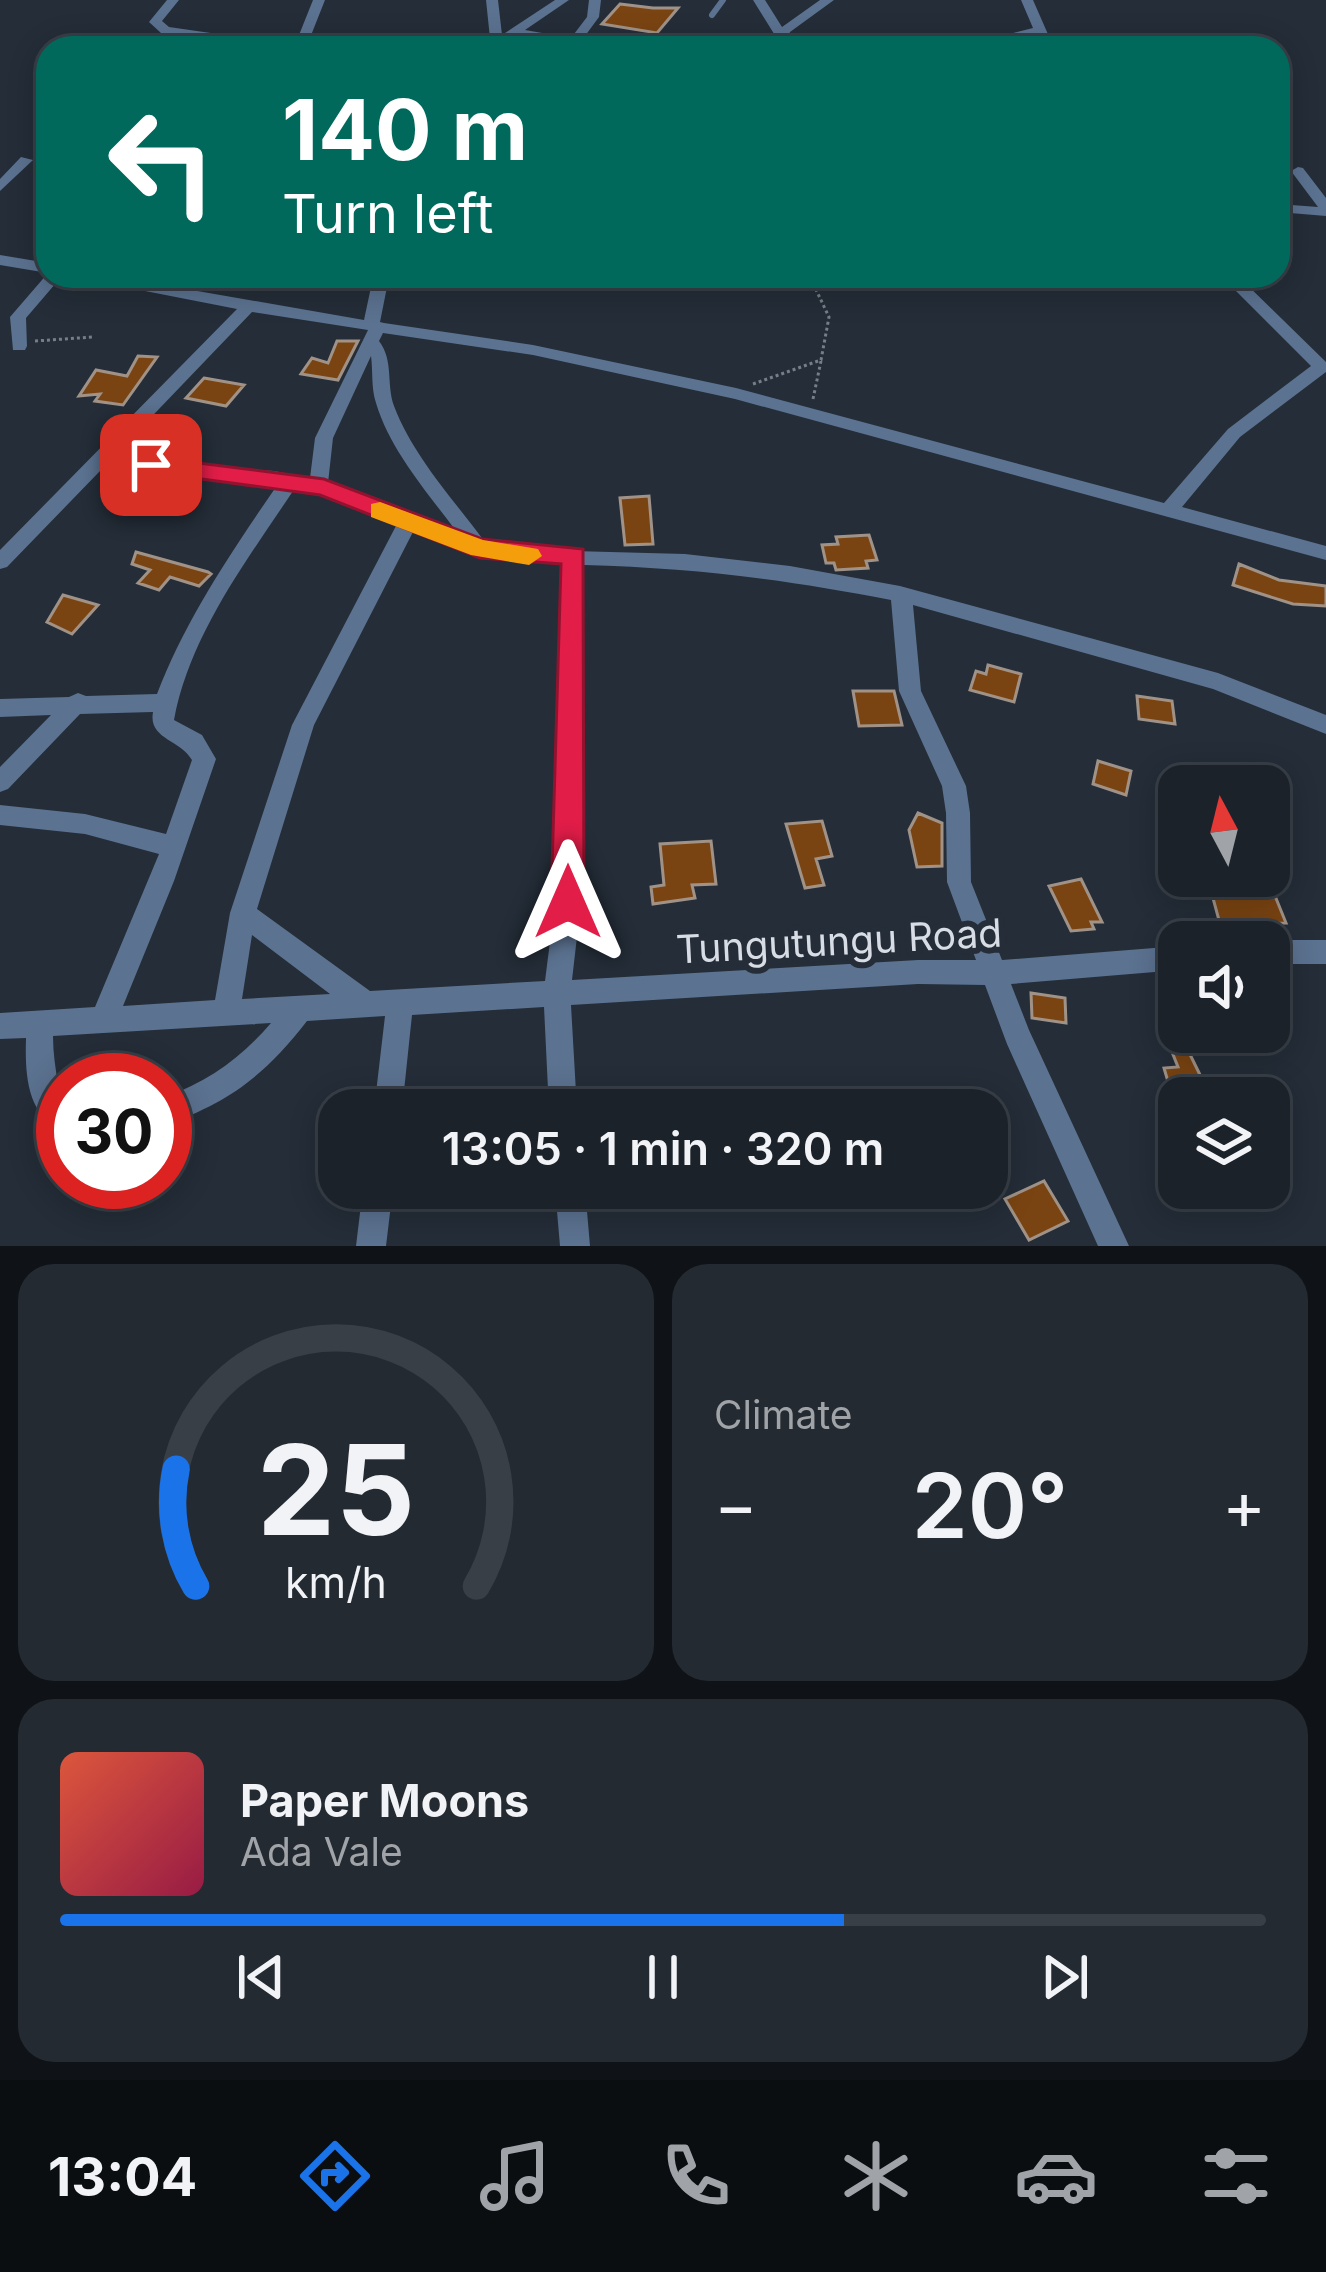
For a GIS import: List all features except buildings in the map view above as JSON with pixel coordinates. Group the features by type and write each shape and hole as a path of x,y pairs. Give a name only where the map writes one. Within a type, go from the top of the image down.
{"street":[{"path":"172,0 155,22 165,31 204,36"},
{"path":"302,36 319,0"},
{"path":"492,0 496,36"},
{"path":"509,36 563,0"},
{"path":"579,36 593,17 595,0"},
{"path":"759,0 776,36"},
{"path":"786,36 828,0"},
{"path":"1027,0 1042,36"},
{"path":"1008,36 1039,30"},
{"path":"514,32 545,36"},
{"path":"0,187 26,160"},
{"path":"1298,171 1326,210"},
{"path":"1290,208 1326,210"},
{"path":"0,260 36,266"},
{"path":"19,346 18,317 43,288"},
{"path":"175,288 248,307 373,329 533,350 736,394 1326,553"},
{"path":"270,311 294,288"},
{"path":"318,486 324,438 373,329 379,288"},
{"path":"1170,509 1220,446 1274,399 1322,375 1321,365 1309,352 1242,288"},
{"path":"0,562 248,307"},
{"path":"373,329 383,402 428,478 480,548"},
{"path":"96,463 318,486 480,548 790,573 900,594 1218,682 1326,725"},
{"path":"103,1021 174,847 203,759 194,742 162,724 163,703 176,668 290,481"},
{"path":"226,1012 243,913 303,725 407,522"},
{"path":"0,544 26,540"},
{"path":"562,1089 557,992 568,902 574,556"},
{"path":"900,594 909,640 908,677 950,772 963,830 956,856 959,882 1017,1035 1109,1244"},
{"path":"0,708 77,702 163,703"},
{"path":"0,782 77,702"},
{"path":"0,815 85,824 174,847"},
{"path":"243,913 324,968 364,1003"},
{"path":"1290,952 1326,952"},
{"name":"Tungutungu Road","path":"0,1026 400,1000 995,973 1158,960"},
{"path":"390,1089 400,1000"},
{"path":"192,1103 215,1096 265,1055 301,1006"},
{"path":"39,1024 40,1053"},
{"path":"371,1246 376,1209"},
{"path":"572,1209 575,1246"}],"lane":[{"path":"712,15 723,0"}],"path":[{"path":"809,413 821,360 833,335 825,298 818,288"},
{"path":"19,346 46,338 93,337"},
{"path":"736,394 766,375 821,360"}],"slow traffic":[{"path":"380,511 480,548 529,556"}],"route":[{"path":"151,465 274,477 352,496 389,515 480,548 536,557 574,556 576,656 567,776 568,902"}]}
